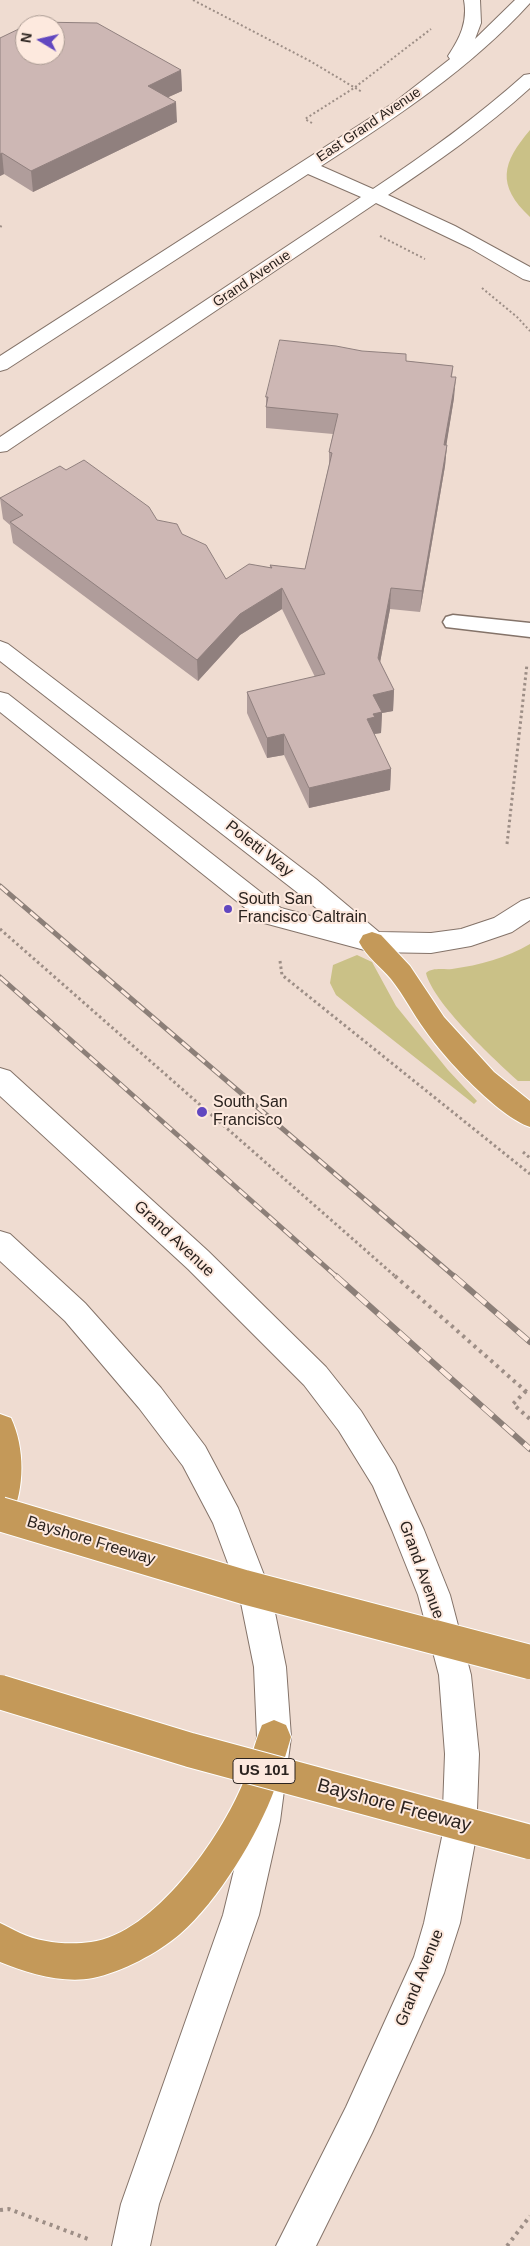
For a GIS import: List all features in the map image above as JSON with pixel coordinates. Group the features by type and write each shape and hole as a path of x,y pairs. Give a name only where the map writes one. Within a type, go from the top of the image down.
{"highway":[{"path":"372,942 401,973 435,1024 484,1080 530,1116"},
{"path":"0,1428 5,1441 5,1484 0,1508"},
{"name":"Bayshore Freeway","path":"0,1514 253,1589 530,1662"},
{"name":"Bayshore Freeway","path":"0,1692 190,1750 428,1816 530,1842"},
{"path":"0,1941 12,1949 50,1960 92,1960 132,1946 168,1921 204,1881 234,1837 258,1788 274,1737"}],"main road":[{"path":"452,66 473,29 475,9 472,0"},
{"name":"East Grand Avenue","path":"308,167 401,106 491,35 524,0"},
{"name":"Grand Avenue","path":"0,446 376,197 501,105 530,79"},
{"path":"0,365 308,167"},
{"name":"East Grand Avenue","path":"308,167 481,247 530,275"},
{"name":"Poletti Way","path":"0,649 307,886 356,926 372,942"},
{"path":"0,700 273,916 372,942 431,943 462,939 503,925 530,908"},
{"name":"Grand Avenue","path":"0,1079 198,1260 315,1376 350,1421 384,1476 436,1604 454,1675 462,1754 459,1837 442,1923 431,1960 367,2102 296,2246"},
{"path":"0,1243 74,1312 150,1398 194,1456 228,1518 255,1593 270,1667 274,1737 263,1821 241,1916 140,2204 130,2246"}],"lane":[{"path":"453,622 530,630"}],"path":[{"path":"193,0 310,61 354,88"},
{"path":"317,125 304,119 354,88 433,27"},
{"path":"384,240 426,260"},
{"path":"478,285 517,317 530,331"},
{"path":"508,844 528,657"},
{"path":"0,929 530,1395"},
{"path":"280,961 282,975 530,1174"},
{"path":"526,1391 513,1404 530,1419"},
{"path":"0,2210 9,2209 96,2243"},
{"path":"507,2246 530,2216"}],"shaded area":[{"path":"530,130 530,217 512,195 507,174 513,153"},
{"path":"530,944 530,1081 518,1081 452,1015 431,985 426,973 435,969 452,969 483,963 512,953"},
{"path":"357,955 372,962 396,1006 448,1070 477,1101 474,1104 336,995 330,983 333,965"}],"building":[{"path":"65,22 97,23 181,70 148,86 176,102 31,171 2,153 0,154 0,38 15,31 15,65 65,65"},
{"path":"280,340 362,351 406,354 406,361 453,366 451,377 456,377 444,445 447,445 422,591 391,588 378,658 394,690 373,695 382,712 373,714 375,717 367,719 391,769 309,788 284,734 267,738 247,692 325,674 282,588 240,614 197,660 10,522 23,515 0,498 60,466 66,470 84,460 149,507 157,520 177,524 182,534 206,545 226,579 249,564 272,568 270,565 305,569 332,453 329,452 338,414 266,407 268,397 266,397"}],"railway":[{"path":"0,886 455,1277"},
{"path":"0,977 337,1277"},
{"path":"336,1276 530,1449"},
{"path":"454,1276 530,1342"}],"place":[{"name":"South San Francisco Caltrain","path":"228,909"},
{"name":"South San Francisco","path":"202,1112"}]}
